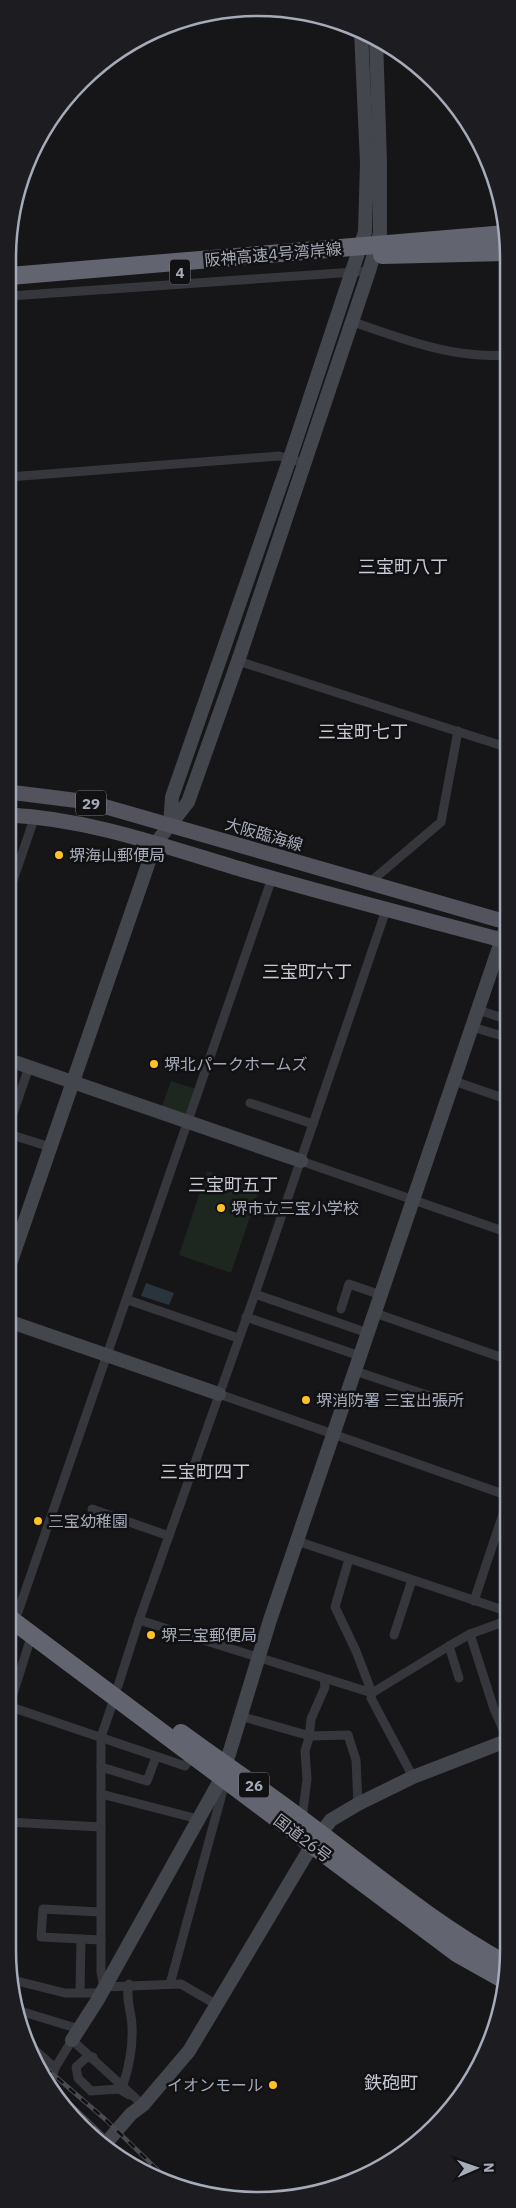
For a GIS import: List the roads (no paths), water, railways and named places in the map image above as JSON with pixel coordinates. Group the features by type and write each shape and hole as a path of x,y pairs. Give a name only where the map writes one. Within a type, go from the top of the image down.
{"highway":[{"name":"4","path":"354,249 498,224"},
{"name":"阪神高速4号湾岸線","path":"16,276 354,249 499,235"},
{"name":"阪神高速4号湾岸線","path":"16,285 379,253 499,245"},
{"name":"4","path":"379,253 500,252"},
{"name":"国道26号","path":"16,1615 316,1839 458,1954 499,1966"},
{"name":"国道26号","path":"16,1616 32,1634 117,1691 192,1756 224,1771 302,1819 316,1839"}],"main road":[{"name":"大阪臨海線","path":"16,793 89,802 500,920"},
{"name":"29","path":"16,815 66,821 155,844"},
{"path":"155,844 386,910 500,936"}],"street":[{"path":"170,825 172,797 290,458 352,271 354,249 365,232 366,163 361,39"},
{"path":"16,1247 155,844 188,802 238,661 369,271 379,253 380,163 376,47"},
{"path":"354,249 379,253 499,240"},
{"path":"16,296 369,271"},
{"path":"353,322 430,348 487,356 500,355"},
{"path":"16,476 279,456 305,463"},
{"path":"238,661 500,745"},
{"path":"368,882 441,822 458,731"},
{"path":"16,872 35,816"},
{"path":"16,1598 128,1300 272,878"},
{"path":"103,1990 100,1912 101,1737 139,1620 255,1294 386,910"},
{"path":"53,2077 224,1771 258,1658 333,1434 412,1200 500,951"},
{"path":"478,1010 500,1017"},
{"path":"472,1027 500,1035"},
{"path":"16,1062 500,1230"},
{"path":"16,1103 29,1067"},
{"path":"454,1081 500,1097"},
{"path":"250,1103 313,1124"},
{"path":"16,1136 50,1147"},
{"path":"341,1309 350,1284 381,1294"},
{"path":"255,1294 368,1333"},
{"path":"128,1300 238,1338"},
{"path":"374,1314 500,1357"},
{"path":"246,1317 360,1356"},
{"path":"16,1324 500,1493"},
{"path":"355,1371 403,1383 436,1398"},
{"path":"92,1509 125,1516 169,1536"},
{"path":"474,1601 500,1523"},
{"path":"298,1542 500,1609"},
{"path":"349,1559 334,1607 356,1651 372,1693 370,1698 414,1777"},
{"path":"394,1635 412,1580"},
{"path":"139,1620 372,1693 470,1634 500,1623"},
{"path":"16,1683 32,1634"},
{"path":"470,1634 500,1722"},
{"path":"449,1646 459,1678"},
{"path":"302,1819 306,1779 305,1751 310,1736 311,1719 325,1687 324,1679"},
{"path":"16,1710 185,1766 192,1756"},
{"path":"240,1716 310,1736 348,1735 356,1760 358,1804"},
{"path":"109,2140 131,2114 144,2105 189,2051 316,1839 331,1820 358,1804 414,1777 500,1743"},
{"path":"101,1767 147,1781 156,1757"},
{"path":"170,1984 223,1790 224,1771"},
{"path":"101,1794 198,1819"},
{"path":"16,1822 101,1827"},
{"path":"100,1912 43,1909 41,1937 101,1940"},
{"path":"80,1992 81,1939"},
{"path":"18,1981 65,1994 103,1990 128,1984 181,1984 217,2006"},
{"path":"123,2085 132,2032 127,2005 128,1984"},
{"path":"24,2013 76,2035 93,2057 144,2105"},
{"path":"40,2054 56,2068"},
{"path":"93,2057 86,2058 76,2067 78,2078 92,2091 119,2089 144,2105"},
{"path":"106,2089 108,2072"}],"railway":[{"path":"49,2071 106,2120 157,2170"},
{"path":"82,2116 102,2134"}],"place":[{"name":"堺海山郵便局","path":"59,855"},
{"name":"堺北パークホームズ","path":"154,1064"},
{"name":"堺市立三宝小学校","path":"221,1208"},
{"name":"堺消防署 三宝出張所","path":"306,1400"},
{"name":"三宝幼稚園","path":"38,1521"},
{"name":"堺三宝郵便局","path":"151,1635"},
{"name":"イオンモール","path":"273,2085"}],"district":[{"name":"三宝町八丁","path":"403,566"},
{"name":"三宝町七丁","path":"363,731"},
{"name":"三宝町六丁","path":"307,971"},
{"name":"三宝町五丁","path":"233,1184"},
{"name":"三宝町四丁","path":"205,1471"},
{"name":"鉄砲町","path":"391,2082"}]}
